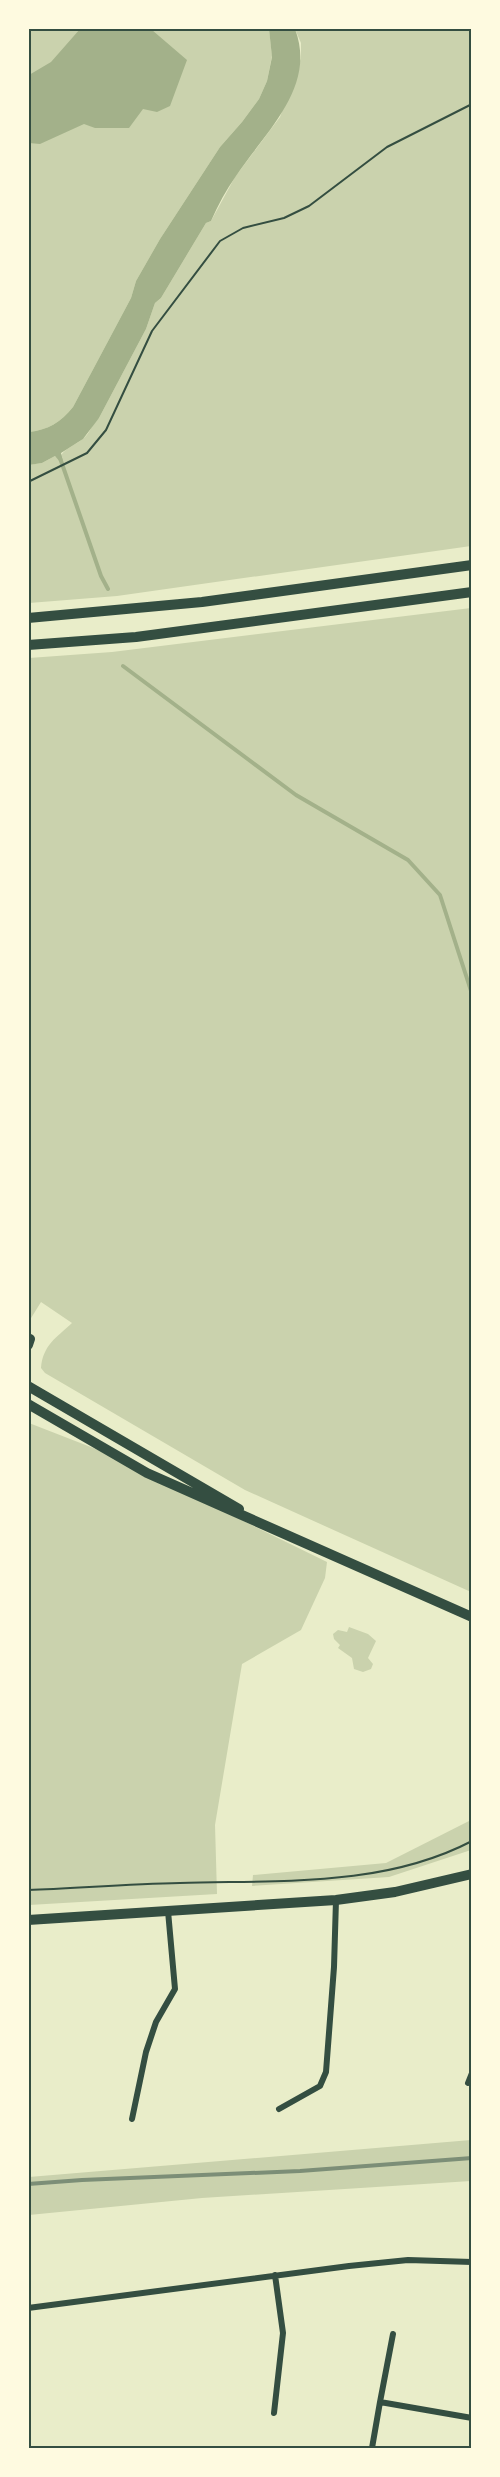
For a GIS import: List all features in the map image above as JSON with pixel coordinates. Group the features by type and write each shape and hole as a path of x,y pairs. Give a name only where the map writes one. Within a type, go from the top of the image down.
{"main road":[{"path":"28,618 202,602 471,565"},
{"path":"28,645 136,637 471,592"},
{"path":"29,1384 284,1534"},
{"path":"28,1404 147,1473 471,1617"},
{"path":"28,1920 336,1900 395,1892 471,1874"}],"street":[{"path":"279,2109 320,2086 326,2072 334,1967 336,1900"},
{"path":"132,2119 146,2052 156,2022 175,1989 168,1911"},
{"path":"468,2083 471,2073"},
{"path":"28,2308 408,2260 471,2262"},
{"path":"274,2412 283,2333 275,2275"},
{"path":"372,2448 393,2334"},
{"path":"380,2402 471,2418"}],"path":[{"path":"28,482 87,453 106,430 152,331 219,241 243,228 284,218 309,206 387,147 471,104"},
{"path":"28,1890 178,1883 292,1882 347,1877 392,1870 450,1853 471,1841"}],"shaded area":[{"path":"29,29 269,29 272,56 267,81 259,99 220,147 160,239 136,281 131,298 73,407 54,424 29,432"},
{"path":"80,29 152,30 187,60 170,106 157,112 143,109 129,128 95,128 84,124 40,144 29,143 29,75 51,62"},
{"path":"269,29 295,29 300,50 299,70 294,89 285,107 232,181 211,221 206,223 161,298 155,303 146,329 99,418 83,439 61,453 63,462 61,463 55,456 42,463 29,465 29,432 54,424 73,407 131,298 136,281 160,239 220,147 259,99 267,81 272,57"},
{"path":"295,29 471,29 471,546 117,596 29,603 28,465 42,463 55,456 59,459 64,452 85,437 99,418 146,329 155,303 161,298 206,223 211,221 235,177 280,117 301,58 301,43"},
{"path":"472,608 471,1592 245,1490 45,1373 41,1368 44,1353 72,1323 41,1302 28,1323 29,658 112,652"},
{"path":"29,1423 101,1451 327,1562 325,1578 301,1630 242,1664 215,1825 217,1894 29,1905"},
{"path":"349,1627 368,1634 376,1641 368,1658 373,1664 371,1669 363,1672 354,1669 352,1658 338,1648 340,1645 334,1639 333,1634 338,1630 347,1632"},
{"path":"471,1820 471,1850 389,1877 252,1886 253,1875 386,1863"},
{"path":"471,2140 471,2181 202,2198 29,2215 29,2177"}],"waterway":[{"path":"60,458 101,576 108,589"},
{"path":"123,666 296,795 408,860 440,895 472,994"}],"railway":[{"path":"28,2184 300,2171 472,2158"}]}
